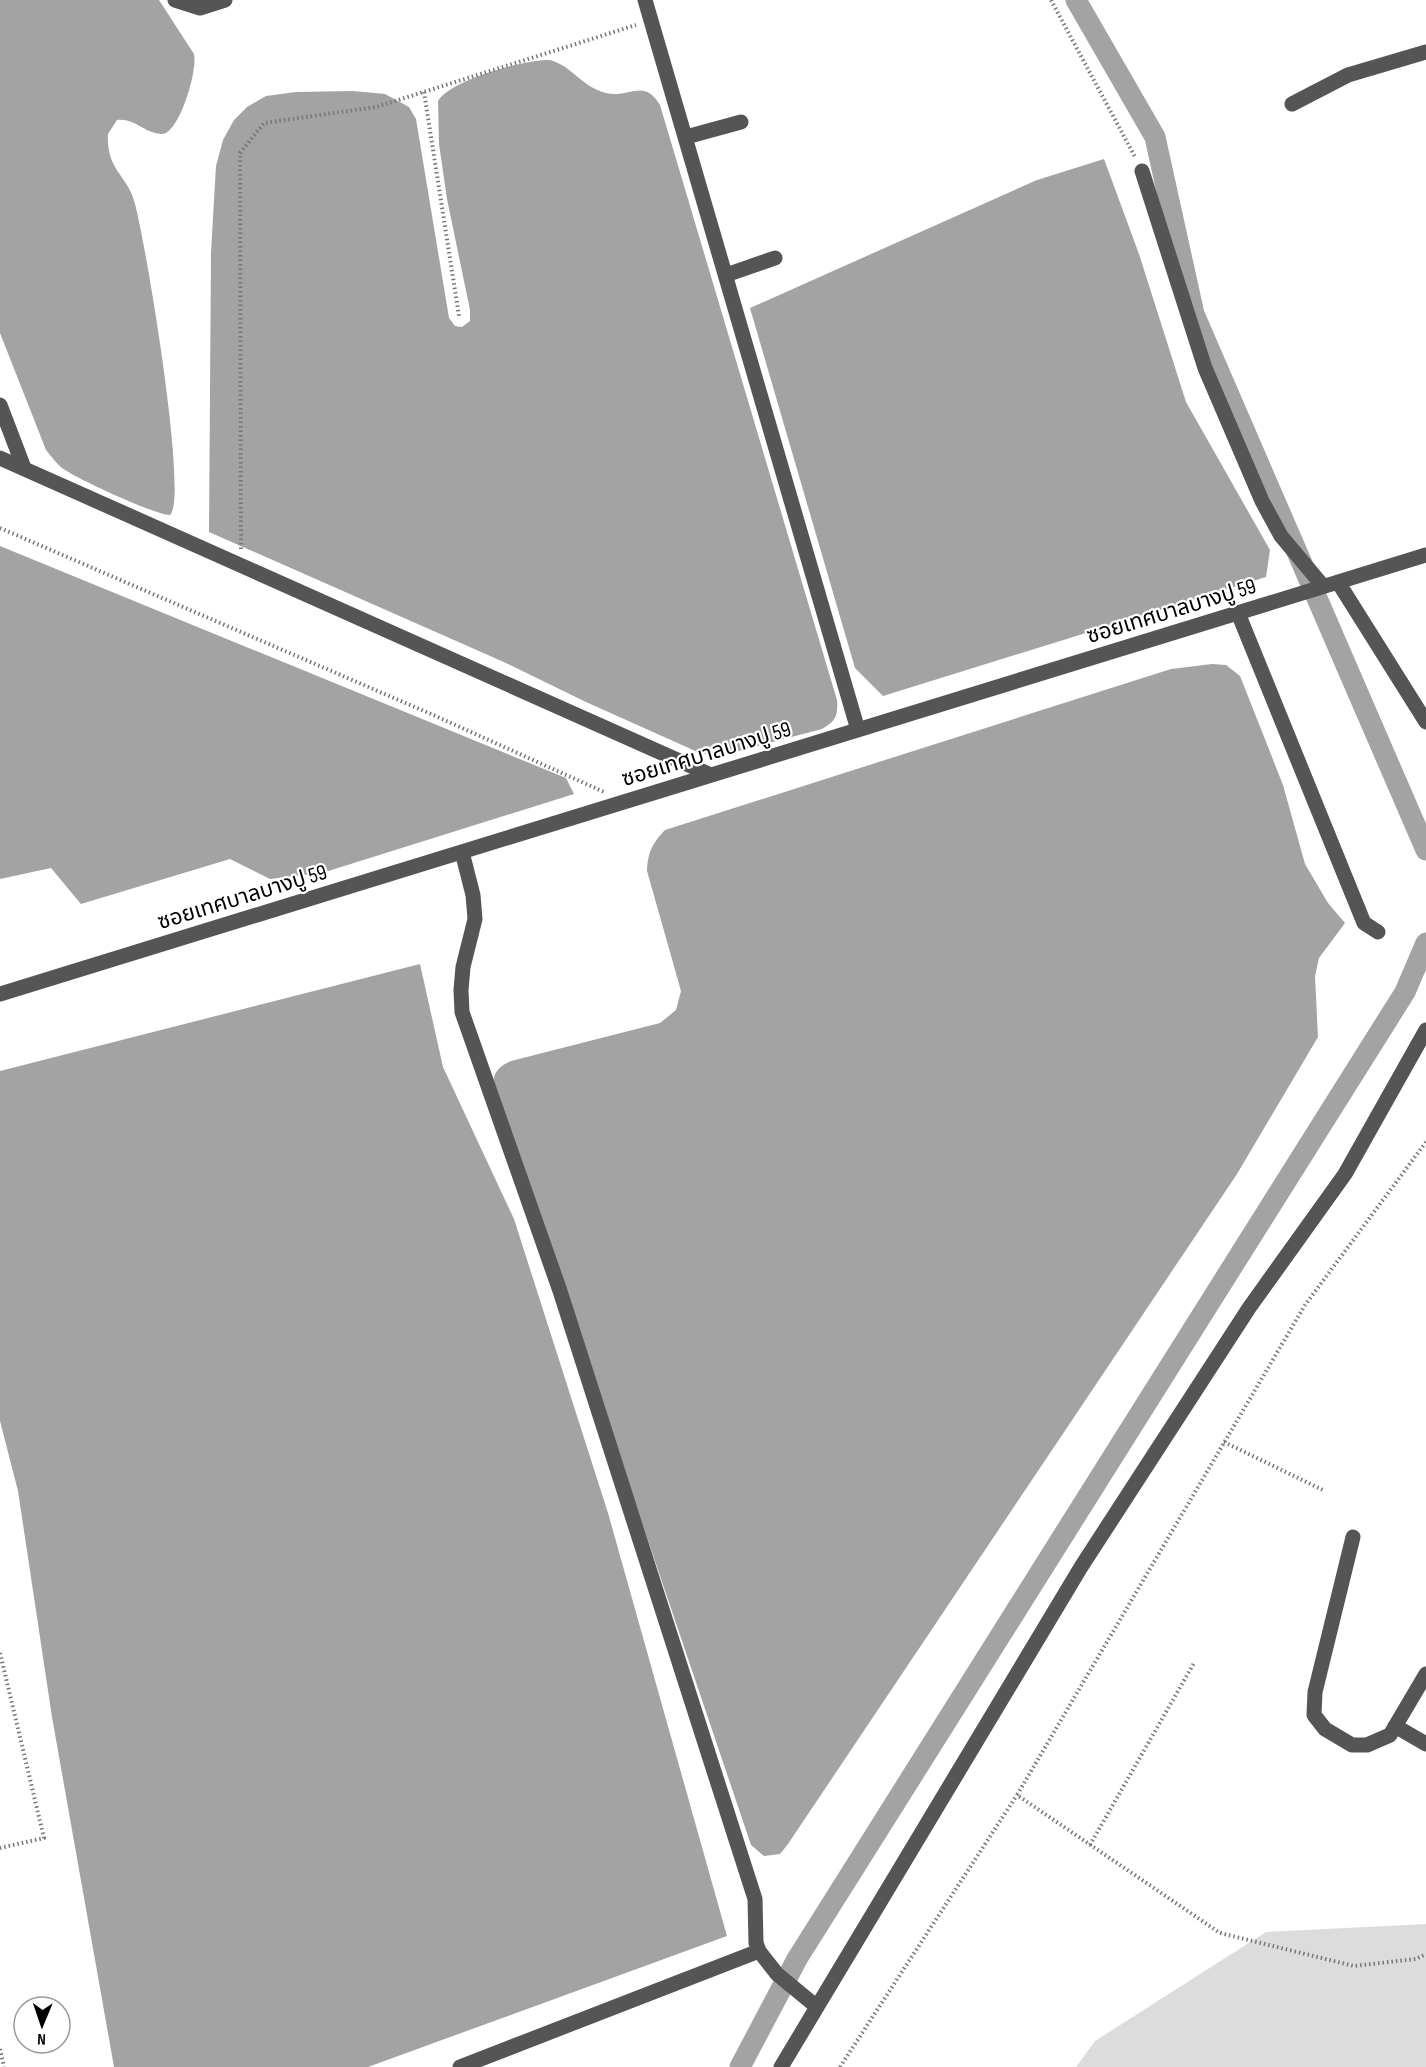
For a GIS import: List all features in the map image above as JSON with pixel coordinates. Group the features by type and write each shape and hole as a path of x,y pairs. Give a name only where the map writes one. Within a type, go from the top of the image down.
{"street":[{"path":"175,0 200,8 225,0"},
{"path":"645,0 858,730"},
{"path":"1292,104 1347,75 1426,52"},
{"path":"686,137 741,122"},
{"path":"1142,171 1205,369 1262,501 1281,536 1330,584 1426,722"},
{"path":"726,275 775,258"},
{"path":"0,405 24,468"},
{"path":"0,458 711,775"},
{"name":"ซอยเทศบาลบางปู 59","path":"0,994 1426,555"},
{"path":"1238,613 1364,923 1378,932"},
{"path":"462,852 473,895 475,919 463,967 460,990 462,1012 560,1291 755,1899 756,1943 759,1951 777,1974 817,2007"},
{"path":"781,2067 1081,1567 1249,1308 1345,1174 1426,1030"},
{"path":"1353,1537 1315,1692 1314,1715 1325,1729 1352,1745 1367,1746 1390,1735 1426,1674"},
{"path":"1395,1726 1426,1744"},
{"path":"460,2067 759,1951"}],"path":[{"path":"1051,0 1142,171"},
{"path":"241,566 240,153 264,123 376,107 651,20"},
{"path":"424,92 459,316"},
{"path":"0,528 595,786 619,804"},
{"path":"840,2067 1017,1795 1305,1305 1426,1142"},
{"path":"1224,1442 1325,1491"},
{"path":"0,1653 44,1838 0,1848"},
{"path":"1090,1845 1194,1663"},
{"path":"1017,1795 1220,1933 1354,1966 1416,1959 1426,1954"},
{"path":"0,2049 4,2067"}],"shaded area":[{"path":"0,0 159,0 194,54 193,74 186,101 168,132 155,133 129,121 117,120 108,134 110,156 128,186 135,204 155,314 174,464 174,498 170,515 118,496 73,475 57,463 46,450 0,333"},
{"path":"550,60 565,67 598,90 614,94 642,90 654,97 660,105 837,700 835,718 822,729 731,753 702,754 506,663 209,532 211,252 216,166 223,140 234,120 247,107 266,96 296,92 353,91 385,94 409,107 416,119 449,318 455,326 462,327 470,321 470,310 447,199 439,144 438,101 445,93 457,86 489,72 524,63"},
{"path":"1104,159 1139,254 1186,402 1270,550 1266,577 883,696 855,668 750,308 1037,180"},
{"path":"0,546 566,778 574,794 322,873 270,879 230,859 81,904 51,868 0,879"},
{"path":"1212,664 1226,665 1240,676 1283,785 1305,864 1328,903 1345,923 1319,958 1315,976 1318,1037 1237,1174 788,1844 780,1854 764,1856 751,1845 493,1082 495,1074 511,1061 660,1023 676,1010 681,991 647,871 652,849 665,830 1171,669"},
{"path":"420,964 443,1067 514,1219 608,1513 727,1936 368,2067 114,2067 52,1717 18,1491 0,1421 0,1071"},
{"path":"1426,1924 1426,2067 1076,2067 1095,2041 1266,1932"}],"waterway":[{"path":"1076,0 1155,137 1194,314 1426,850"},
{"path":"740,2067 797,1959 1405,992 1426,943"}]}
